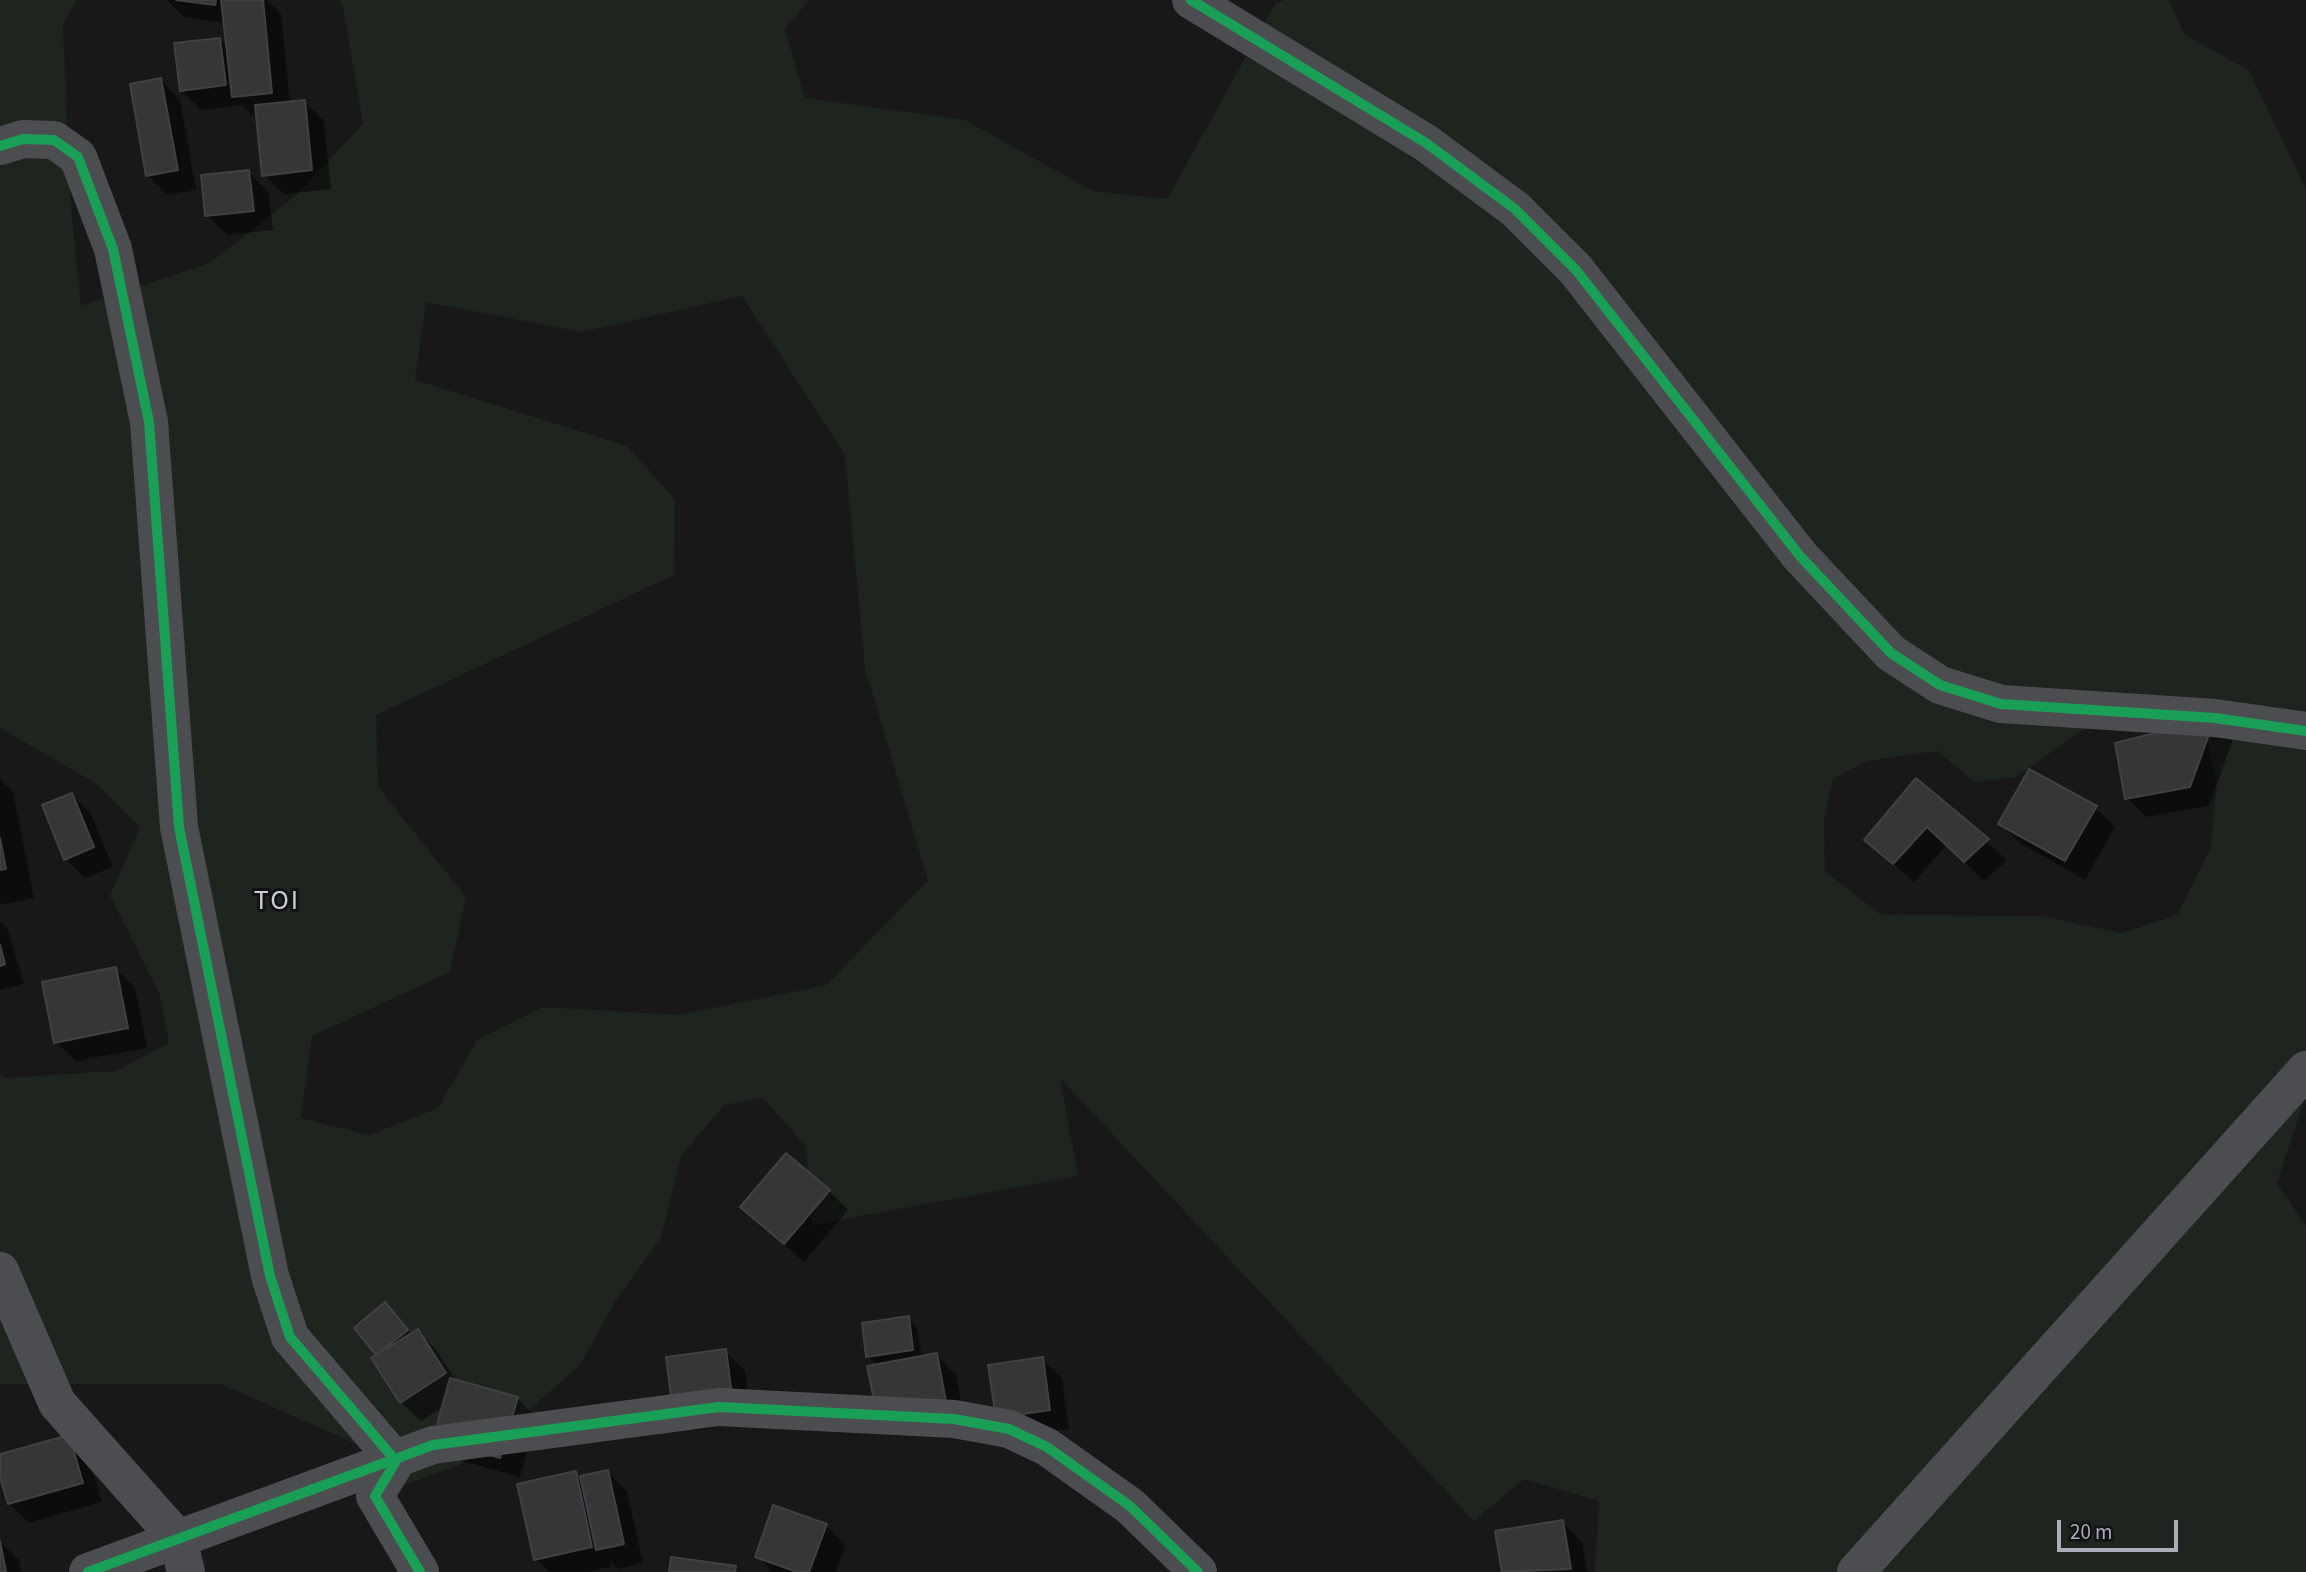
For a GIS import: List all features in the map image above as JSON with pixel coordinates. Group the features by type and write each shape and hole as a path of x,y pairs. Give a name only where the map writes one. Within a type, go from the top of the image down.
{"street":[{"path":"1191,0 1426,143 1515,209 1576,270 1800,556 1891,653 1940,685 2001,704 2214,718 2306,732"},
{"path":"0,146 23,139 54,140 78,157 113,249 149,422 179,827 270,1276 290,1337 396,1461"},
{"path":"1856,1572 2306,1070"},
{"path":"0,1271 57,1403 182,1555"},
{"path":"88,1572 182,1555 433,1445 719,1407 954,1419 1009,1429 1047,1447 1130,1506 1198,1572"},
{"path":"396,1461 376,1496 420,1572"}],"shaded area":[{"path":"0,0 77,0 63,23 70,196 81,306 210,263 295,196 363,124 343,8 339,0 809,0 785,29 805,98 965,120 1093,191 1167,199 1275,4 1284,0 2169,0 2185,35 2249,70 2306,189 2306,1095 2277,1183 2306,1226 2306,1572 1595,1572 1599,1501 1524,1479 1474,1521 1060,1078 1078,1176 812,1225 806,1146 763,1098 724,1105 681,1156 661,1238 616,1300 579,1366 511,1426 459,1465 375,1496 395,1461 221,1384 0,1384 0,1075 5,1078 116,1071 169,1043 160,995 110,896 140,827 97,784 0,728","holes":["742,296 845,455 865,668 928,881 826,985 679,1015 543,1007 477,1040 438,1108 370,1135 301,1118 312,1036 450,972 466,897 378,787 376,715 674,575 675,499 627,446 415,380 426,302 581,332","2088,726 2205,730 2217,787 2210,849 2177,915 2122,933 2041,916 1881,915 1825,871 1824,821 1833,779 1867,761 1937,751 1975,782 2016,777"]}],"building":[{"path":"176,0 216,0 215,5"},
{"path":"221,0 263,0 272,93 232,97"},
{"path":"220,38 226,85 180,91 174,43"},
{"path":"161,78 178,170 146,176 130,84"},
{"path":"305,100 312,170 262,176 255,105"},
{"path":"249,170 254,211 205,216 201,175"},
{"path":"2215,718 2190,787 2125,799 2115,743"},
{"path":"2029,769 2097,806 2065,861 1998,824"},
{"path":"1916,778 1989,839 1964,862 1927,827 1893,864 1864,840"},
{"path":"72,793 94,847 64,860 42,805"},
{"path":"0,838 6,869 0,870"},
{"path":"0,945 5,964 0,966"},
{"path":"116,967 128,1028 54,1043 42,982"},
{"path":"786,1153 830,1190 784,1244 740,1207"},
{"path":"385,1302 408,1330 376,1355 354,1328"},
{"path":"909,1316 913,1350 866,1357 862,1323"},
{"path":"418,1329 446,1373 400,1403 371,1358"},
{"path":"726,1349 733,1404 673,1411 666,1357"},
{"path":"937,1353 946,1402 877,1415 867,1366"},
{"path":"1043,1357 1050,1410 996,1418 988,1365"},
{"path":"450,1378 518,1397 500,1458 433,1439"},
{"path":"69,1435 83,1483 8,1504 0,1477 0,1454"},
{"path":"608,1470 624,1544 596,1550 580,1476"},
{"path":"576,1471 592,1547 534,1560 517,1484"},
{"path":"773,1505 827,1524 809,1572 797,1572 755,1557"},
{"path":"1563,1520 1571,1569 1502,1572 1495,1531"},
{"path":"0,1541 6,1572 0,1572"},
{"path":"671,1557 736,1566 735,1572 669,1572"}],"cycle path":[{"path":"1191,0 1426,143 1515,209 1576,270 1800,556 1891,653 1940,685 2001,704 2215,718 2306,731"},
{"path":"0,146 23,139 54,140 78,157 113,249 149,422 179,827 270,1276 290,1337 396,1461 375,1496 420,1572"},
{"path":"88,1572 433,1445 719,1407 954,1419 1009,1429 1047,1447 1130,1506 1198,1572"}],"district":[{"name":"TOI","path":"277,903"}]}
